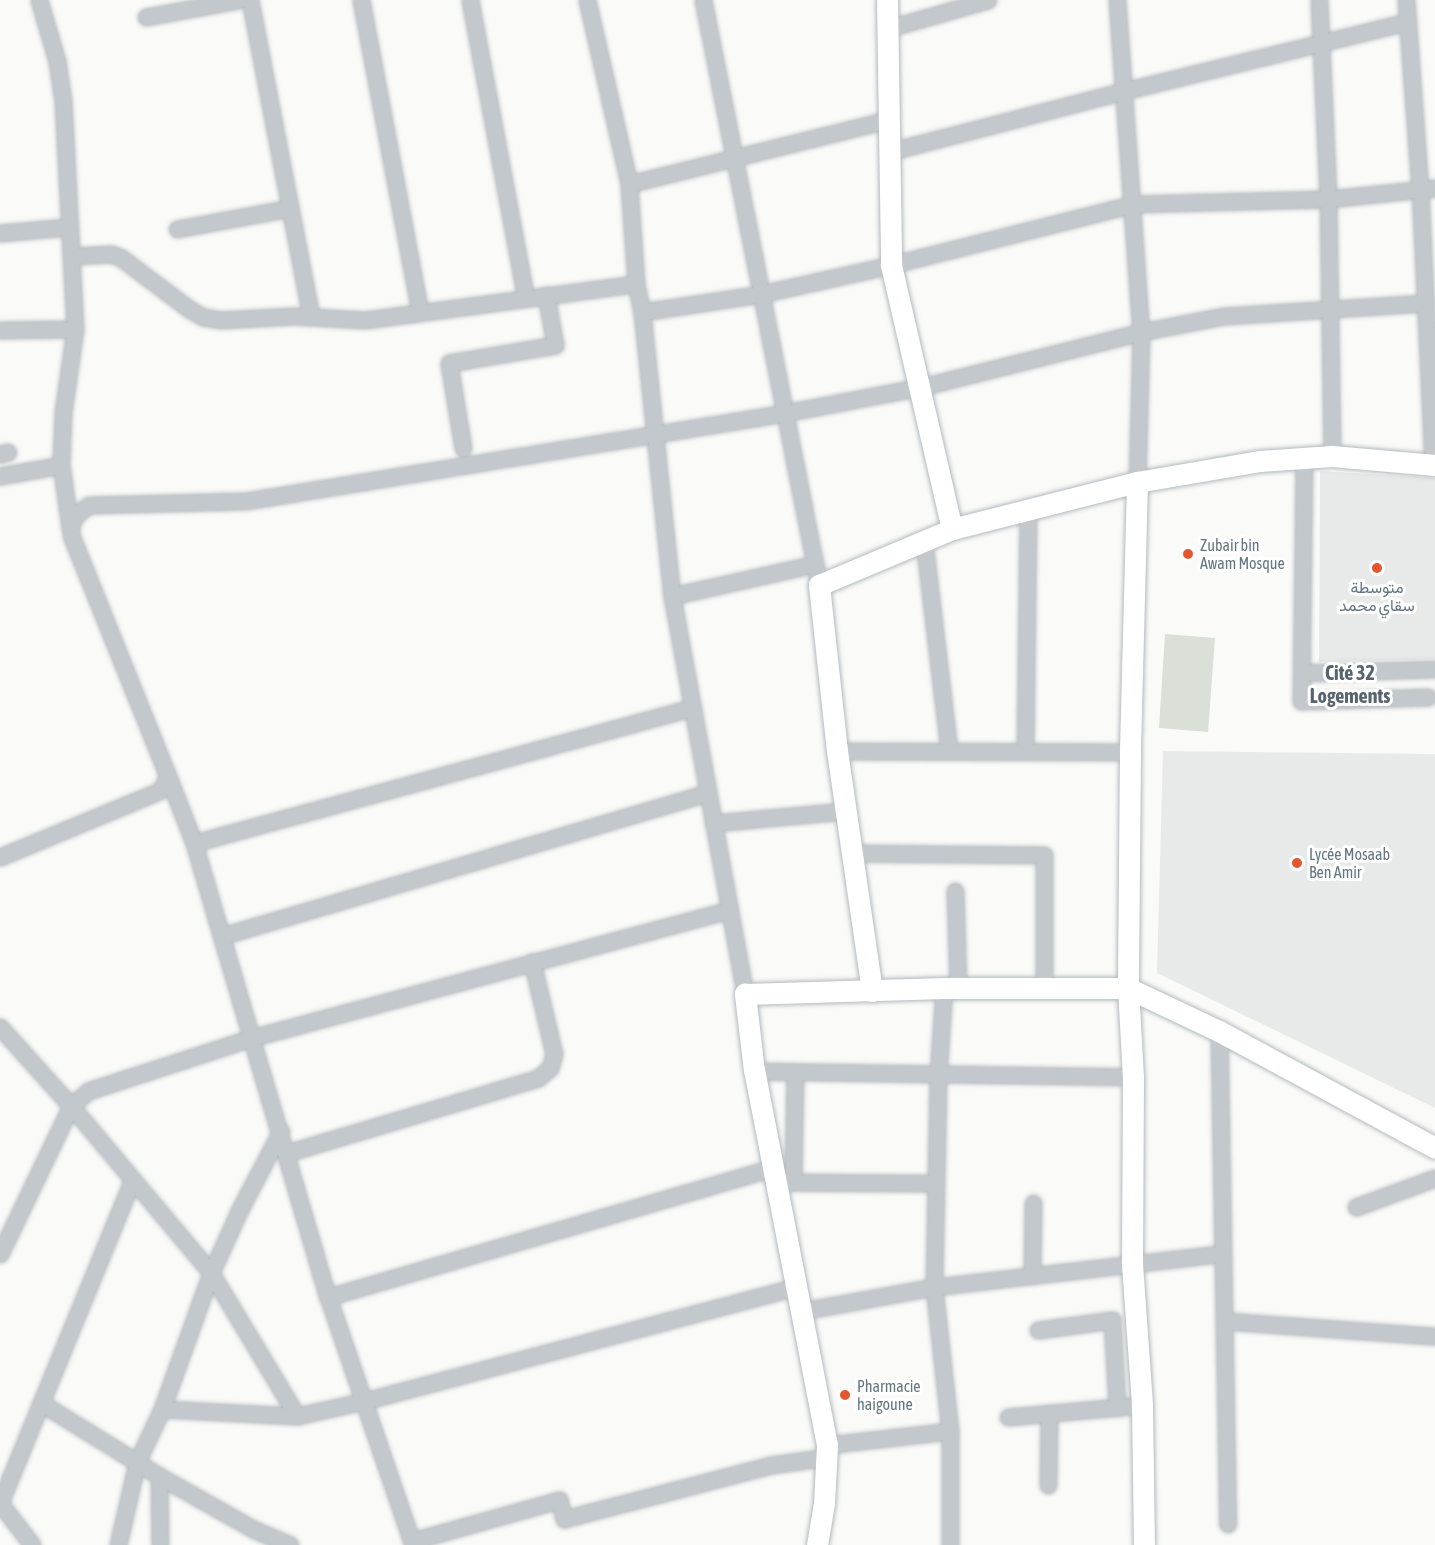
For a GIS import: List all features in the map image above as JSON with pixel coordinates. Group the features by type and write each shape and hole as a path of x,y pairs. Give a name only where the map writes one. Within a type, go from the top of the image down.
{"street":[{"path":"39,0 57,61 63,101 75,329 63,412 61,465 70,527 76,549 194,843 251,1038 281,1131 328,1297 413,1543 559,1500 564,1519 827,1451 950,1431"},
{"path":"146,17 239,0"},
{"path":"250,0 311,317"},
{"path":"361,0 420,311"},
{"path":"470,0 526,298"},
{"path":"587,0 629,184 636,284 642,312 672,596 745,994 754,1071 780,1177 795,1287 802,1311 827,1451 824,1503 817,1545"},
{"path":"703,0 819,585 837,751 872,991"},
{"path":"887,0 891,265 952,529"},
{"path":"886,29 988,0"},
{"path":"1117,0 1141,332 1130,752 1128,988 1133,1077 1132,1264 1143,1406 1144,1545"},
{"path":"1319,0 1328,200 1332,456"},
{"path":"819,585 952,529 1137,482 1260,461 1332,456 1434,465 1426,303 1428,188 1406,0"},
{"path":"888,152 1124,91 1408,22"},
{"path":"629,184 888,120"},
{"path":"642,312 761,294 891,265 1133,204 1328,200 1428,188"},
{"path":"177,229 290,208"},
{"path":"0,233 69,227"},
{"path":"71,256 111,254 120,257 189,309 203,317 220,320 311,317 365,320 636,284"},
{"path":"463,448 448,363 555,345 546,295"},
{"path":"70,527 77,514 90,505 246,501 654,435 921,387 1141,332 1224,316 1426,303"},
{"path":"0,330 75,329"},
{"path":"1304,458 1301,701 1428,697"},
{"path":"0,476 61,465"},
{"path":"1025,751 1028,510"},
{"path":"924,541 949,751"},
{"path":"672,596 815,564"},
{"path":"1302,673 1435,669"},
{"path":"194,843 691,708"},
{"path":"837,751 1130,752"},
{"path":"0,858 159,790 165,783 167,774"},
{"path":"222,936 707,793"},
{"path":"713,824 845,811"},
{"path":"852,853 1044,855 1044,988"},
{"path":"950,1545 950,1431 934,1287 938,1075 951,988 955,891"},
{"path":"0,1254 71,1106 88,1091 251,1038 729,910"},
{"path":"287,1154 538,1078 550,1068 554,1054 532,962"},
{"path":"745,994 951,988 1128,988 1219,1031 1435,1148"},
{"path":"0,1027 71,1106 211,1273 297,1416"},
{"path":"1219,1031 1221,1254 1228,1524"},
{"path":"754,1071 1133,1077"},
{"path":"780,1177 795,1072"},
{"path":"118,1545 137,1462 162,1409 211,1273 240,1209 281,1131"},
{"path":"328,1297 780,1177 936,1183"},
{"path":"1356,1208 1435,1178"},
{"path":"32,1545 0,1503 132,1181"},
{"path":"1032,1276 1033,1203"},
{"path":"802,1311 934,1287 1221,1254"},
{"path":"162,1409 297,1416 364,1401 795,1287"},
{"path":"1038,1330 1112,1320 1117,1408"},
{"path":"1224,1321 1435,1336"},
{"path":"41,1403 159,1476 255,1530 290,1545"},
{"path":"1008,1417 1143,1406"},
{"path":"1048,1485 1049,1414"},
{"path":"159,1476 160,1545"}],"shaded area":[{"name":"متوسطة سقاي محمد","path":"1320,471 1435,478 1435,659 1319,662"},
{"path":"1165,634 1215,638 1208,732 1159,728"},
{"name":"Lycée Mosaab Ben Amir","path":"1163,751 1435,754 1435,1108 1157,973"}],"place":[{"name":"Zubair bin Awam Mosque","path":"1188,554"},
{"name":"متوسطة سقاي محمد","path":"1377,568"},
{"name":"Lycée Mosaab Ben Amir","path":"1297,863"},
{"name":"Pharmacie haigoune","path":"845,1395"}],"district":[{"name":"Cité 32 Logements","path":"1350,684"}]}
